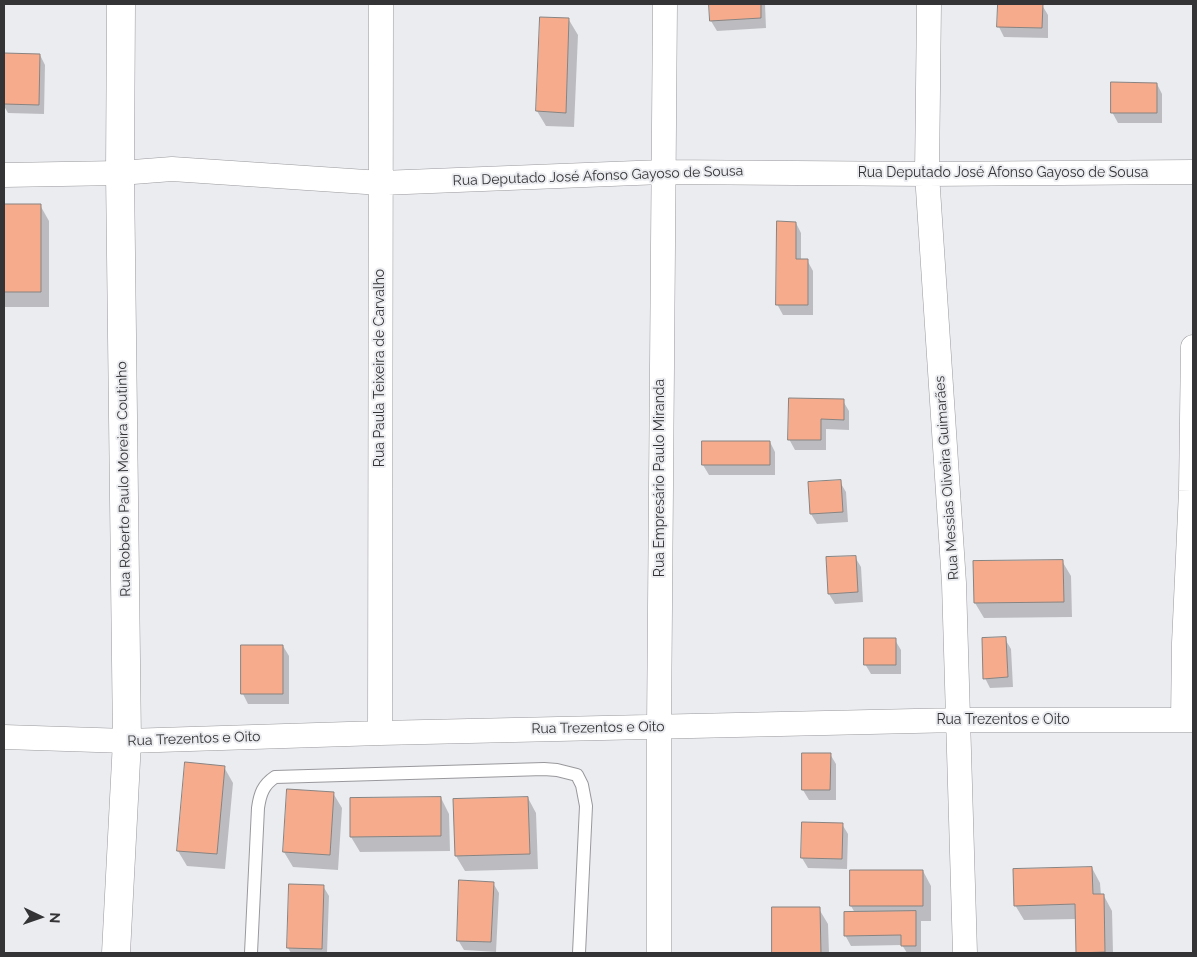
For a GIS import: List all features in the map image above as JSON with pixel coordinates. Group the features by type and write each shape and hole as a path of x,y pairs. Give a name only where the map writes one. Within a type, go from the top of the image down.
{"street":[{"name":"Rua Roberto Paulo Moreira Coutinho","path":"116,953 127,741 120,173 121,4"},
{"name":"Rua Paula Teixeira de Carvalho","path":"380,733 381,4"},
{"name":"Rua Empresário Paulo Miranda","path":"659,953 664,4"},
{"name":"Rua Messias Oliveira Guimarães","path":"929,4 927,174 954,584 965,953"},
{"name":"Rua Deputado José Afonso Gayoso de Sousa","path":"4,175 120,173 172,169 381,183 662,172 927,174 1193,172"},
{"path":"1188,720 1184,643 1191,492 1193,347"},
{"name":"Rua Trezentos e Oito","path":"4,737 127,741 380,733 959,720 1188,720"}],"lane":[{"path":"251,953 258,808 264,786 275,777 544,769 576,775 585,794 579,953"}],"building":[{"path":"709,4 761,4 761,18 710,21"},
{"path":"998,4 1043,4 1042,28 997,27"},
{"path":"540,17 569,18 566,113 536,111"},
{"path":"4,53 40,54 39,105 4,104"},
{"path":"1111,82 1157,83 1157,113 1111,113"},
{"path":"4,204 41,204 41,292 4,292"},
{"path":"777,221 796,222 796,259 808,259 808,305 776,305"},
{"path":"789,398 844,399 844,420 821,419 821,440 788,440"},
{"path":"702,441 770,441 770,465 702,465"},
{"path":"841,480 843,512 810,514 808,482"},
{"path":"856,556 858,592 828,594 826,557"},
{"path":"1063,560 1064,602 974,603 973,561"},
{"path":"1006,637 1008,677 983,679 982,638"},
{"path":"864,638 896,638 896,665 864,665"},
{"path":"241,645 283,645 283,694 241,694"},
{"path":"802,753 831,753 830,790 802,790"},
{"path":"185,762 225,766 217,854 177,851"},
{"path":"287,789 334,792 330,855 283,852"},
{"path":"441,797 441,836 350,837 350,798"},
{"path":"528,797 530,854 455,856 453,799"},
{"path":"802,822 843,823 842,859 801,858"},
{"path":"1092,867 1093,894 1104,894 1105,952 1076,953 1075,904 1014,906 1013,869"},
{"path":"850,870 923,870 923,906 850,906"},
{"path":"459,880 494,882 491,942 457,941"},
{"path":"289,884 324,885 322,949 287,948"},
{"path":"772,907 820,907 821,953 772,953"},
{"path":"916,911 916,946 901,946 901,935 844,936 844,912"}]}
